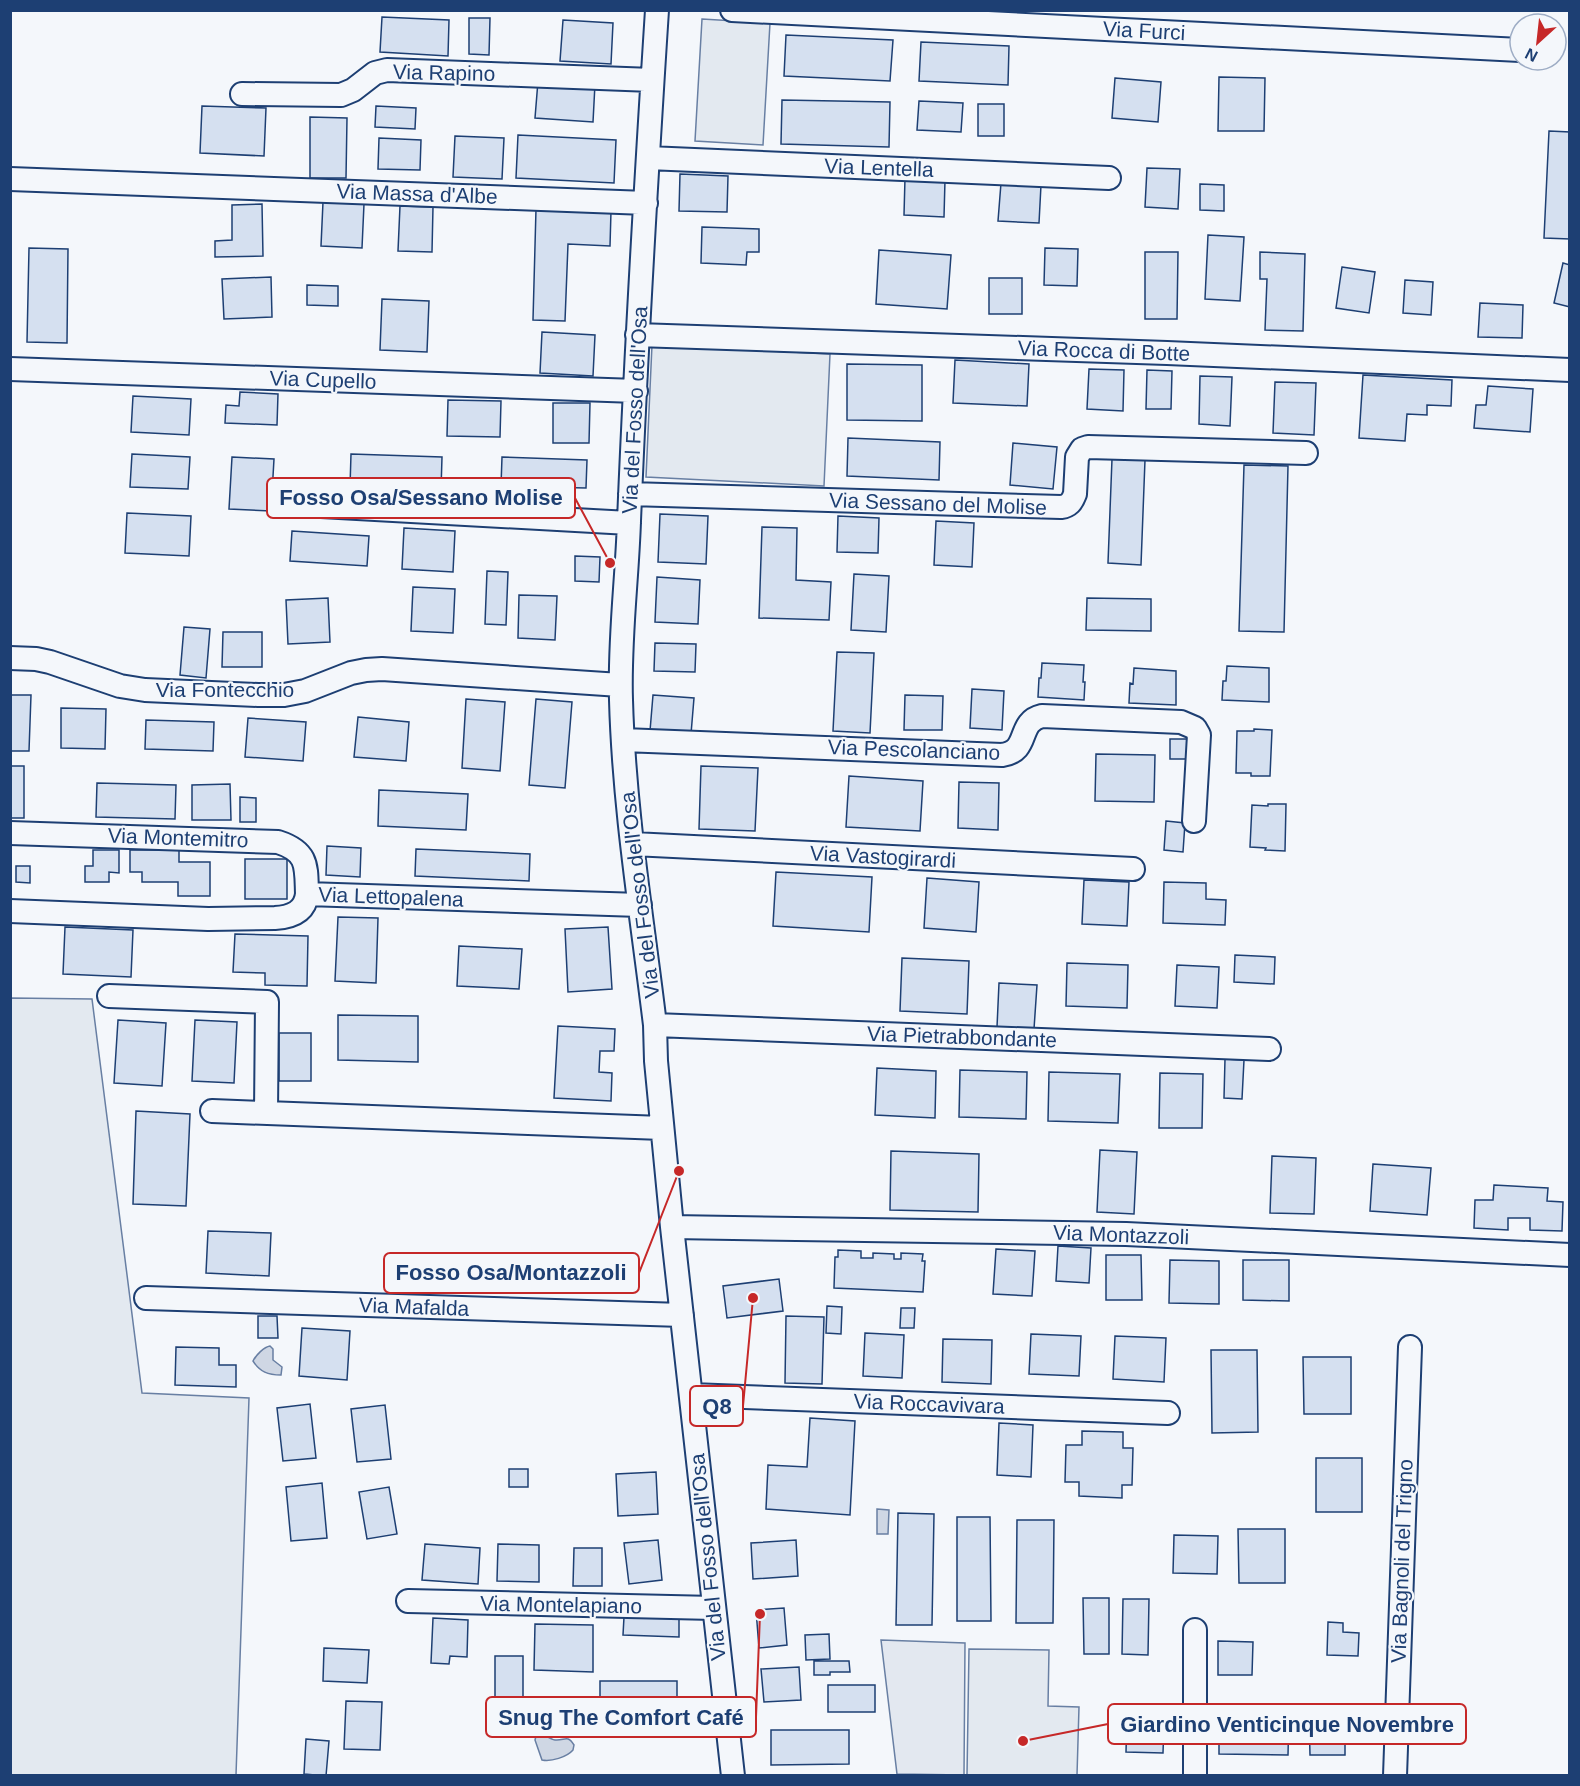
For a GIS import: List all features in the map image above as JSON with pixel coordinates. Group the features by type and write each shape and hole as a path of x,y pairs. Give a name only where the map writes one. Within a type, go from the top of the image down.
{"street":[{"name":"Via del Fosso dell'Osa","path":"657,10 620,685 633,844 656,1025 656,1061 672,1227 733,1776"},
{"name":"Via Furci","path":"732,10 1508,49"},
{"name":"Via Rapino","path":"242,94 341,95 353,90 375,73 387,70 652,80"},
{"name":"Via Lentella","path":"648,158 1109,178"},
{"name":"Via Massa d'Albe","path":"10,179 646,202"},
{"name":"Via Rocca di Botte","path":"638,335 1144,352 1569,370"},
{"name":"Via Cupello","path":"10,369 636,391"},
{"name":"Via Sessano del Molise","path":"630,494 1061,507 1070,504 1073,500 1077,457 1082,449 1088,447 1306,453"},
{"path":"321,506 629,523"},
{"name":"Via Fontecchio","path":"10,658 50,662 120,686 172,692 284,695 318,687 351,673 382,669 620,685"},
{"name":"Via Pescolanciano","path":"623,740 1002,755 1017,749 1023,740 1027,724 1035,717 1181,722 1195,728 1199,735 1194,821"},
{"name":"Via Montemitro","path":"10,833 279,842 296,849 305,862 307,894"},
{"name":"Via Vastogirardi","path":"633,844 1133,869"},
{"name":"Via Lettopalena","path":"10,911 208,919 284,918 296,913 305,905 307,894 640,905"},
{"path":"109,996 267,1002 266,1113"},
{"name":"Via Pietrabbondante","path":"656,1025 1269,1049"},
{"path":"212,1111 662,1128"},
{"name":"Via Montazzoli","path":"672,1227 1126,1233 1569,1255"},
{"name":"Via Mafalda","path":"146,1298 682,1315"},
{"name":"Via Bagnoli del Trigno","path":"1395,1776 1410,1347"},
{"name":"Via Roccavivara","path":"691,1395 1168,1413"},
{"name":"Via Montelapiano","path":"408,1601 714,1608"},
{"path":"1195,1630 1195,1776"}],"shaded area":[{"path":"702,19 770,23 763,145 695,141"},
{"path":"652,345 830,354 824,486 646,477"},
{"path":"11,998 92,999 142,1393 249,1398 236,1775 11,1775"},
{"path":"270,1346 273,1349 273,1360 282,1367 281,1375 265,1372 253,1361 260,1352"},
{"path":"877,1509 889,1510 888,1534 877,1534"},
{"path":"881,1640 965,1643 964,1775 897,1774"},
{"path":"969,1649 1049,1650 1048,1706 1079,1707 1077,1775 967,1775"},
{"path":"540,1733 555,1740 569,1740 574,1745 573,1750 559,1758 542,1760 535,1740"}],"building":[{"path":"382,17 449,20 448,56 380,52"},
{"path":"469,18 490,18 489,55 469,54"},
{"path":"563,20 613,23 611,64 560,61"},
{"path":"786,35 893,40 890,81 784,76"},
{"path":"921,42 1009,46 1008,85 919,81"},
{"path":"1219,77 1265,78 1264,131 1218,131"},
{"path":"1115,78 1161,82 1158,122 1112,118"},
{"path":"538,81 595,84 593,122 535,118"},
{"path":"782,100 890,102 889,147 781,144"},
{"path":"919,101 963,103 961,132 917,130"},
{"path":"978,104 1004,104 1004,136 978,136"},
{"path":"202,106 266,108 264,156 200,153"},
{"path":"376,106 416,108 415,129 375,127"},
{"path":"310,117 347,118 346,178 310,178"},
{"path":"1549,131 1570,132 1570,239 1544,238"},
{"path":"518,135 616,140 614,183 516,178"},
{"path":"455,136 504,138 502,179 453,177"},
{"path":"379,138 421,140 420,170 378,169"},
{"path":"1147,168 1180,169 1178,209 1145,207"},
{"path":"680,174 728,176 727,212 679,211"},
{"path":"905,178 945,180 944,217 904,215"},
{"path":"1001,183 1041,185 1039,223 998,221"},
{"path":"1200,184 1224,185 1224,211 1200,210"},
{"path":"323,202 364,204 362,248 321,246"},
{"path":"262,204 263,256 215,257 215,241 232,240 232,205"},
{"path":"400,206 433,207 432,252 398,251"},
{"path":"536,209 611,211 610,246 568,244 565,321 533,320"},
{"path":"702,227 759,229 759,252 747,252 746,265 701,263"},
{"path":"1208,235 1244,237 1240,301 1205,299"},
{"path":"29,248 68,249 67,343 27,342"},
{"path":"1045,248 1078,249 1077,286 1044,285"},
{"path":"879,250 951,255 947,309 876,304"},
{"path":"1145,252 1178,252 1177,319 1145,319"},
{"path":"1260,252 1305,254 1303,331 1265,330 1267,279 1260,279"},
{"path":"1563,263 1570,265 1570,307 1554,303"},
{"path":"1342,267 1375,272 1369,313 1336,308"},
{"path":"271,277 272,317 224,319 222,279"},
{"path":"989,278 1022,278 1022,314 989,314"},
{"path":"1405,280 1433,282 1431,315 1403,313"},
{"path":"307,285 338,286 338,306 307,305"},
{"path":"382,299 429,301 427,352 380,350"},
{"path":"1480,303 1523,305 1522,338 1478,337"},
{"path":"542,332 595,335 593,376 540,373"},
{"path":"955,360 1029,364 1027,406 953,403"},
{"path":"847,364 922,365 922,421 847,420"},
{"path":"1089,369 1124,370 1123,411 1087,409"},
{"path":"1147,370 1172,371 1171,409 1146,409"},
{"path":"1363,375 1452,380 1451,406 1427,405 1427,415 1407,414 1405,441 1359,438"},
{"path":"1200,376 1232,377 1230,426 1199,424"},
{"path":"1275,382 1316,383 1314,435 1273,433"},
{"path":"1488,386 1533,389 1530,432 1474,428 1476,405 1486,405"},
{"path":"240,392 278,394 277,425 225,423 226,405 239,406"},
{"path":"133,396 191,399 189,435 131,432"},
{"path":"448,400 501,401 500,437 447,436"},
{"path":"553,403 590,403 589,443 553,443"},
{"path":"848,438 940,442 939,480 847,476"},
{"path":"1013,443 1057,447 1053,489 1010,485"},
{"path":"132,454 190,457 188,489 130,487"},
{"path":"351,454 442,457 441,490 350,487"},
{"path":"232,457 274,459 271,511 229,509"},
{"path":"502,457 587,460 586,488 501,486"},
{"path":"1112,459 1145,460 1141,565 1108,563"},
{"path":"1244,465 1288,466 1284,632 1239,631"},
{"path":"127,513 191,516 189,556 125,553"},
{"path":"660,514 708,516 706,564 658,562"},
{"path":"838,516 879,518 878,553 837,552"},
{"path":"936,521 974,523 972,567 934,565"},
{"path":"762,527 797,528 796,580 831,582 829,620 759,618"},
{"path":"404,528 455,531 453,572 402,569"},
{"path":"292,531 369,536 367,566 290,561"},
{"path":"575,556 600,557 599,582 575,581"},
{"path":"487,571 508,572 506,625 485,624"},
{"path":"854,574 889,576 886,632 851,630"},
{"path":"657,577 700,580 698,624 655,622"},
{"path":"413,587 455,589 453,633 411,631"},
{"path":"519,595 557,596 555,640 518,638"},
{"path":"328,598 330,642 288,644 286,600"},
{"path":"1087,598 1151,599 1151,631 1086,630"},
{"path":"184,627 210,629 206,678 180,675"},
{"path":"223,632 262,632 262,667 222,667"},
{"path":"655,643 696,644 695,672 654,671"},
{"path":"837,652 874,653 870,733 833,731"},
{"path":"1042,663 1084,665 1084,700 1038,697"},
{"path":"1227,666 1269,668 1269,702 1222,700"},
{"path":"1134,668 1176,671 1176,705 1129,703 1130,683 1133,684"},
{"path":"972,689 1004,691 1002,730 970,728"},
{"path":"10,695 31,695 29,751 10,751"},
{"path":"653,695 694,698 691,734 650,731"},
{"path":"905,695 943,696 942,730 904,730"},
{"path":"466,699 505,702 500,771 462,768"},
{"path":"536,699 572,702 565,788 529,785"},
{"path":"61,708 106,709 105,749 61,748"},
{"path":"358,717 409,722 406,761 354,757"},
{"path":"248,718 306,722 303,761 245,757"},
{"path":"146,720 214,722 213,751 145,749"},
{"path":"1254,729 1272,730 1270,776 1236,773 1237,731 1254,731"},
{"path":"1170,739 1190,739 1189,759 1170,759"},
{"path":"1096,754 1155,755 1154,802 1095,801"},
{"path":"10,766 24,766 24,818 10,818"},
{"path":"701,766 758,768 755,831 699,829"},
{"path":"849,776 923,781 920,831 846,827"},
{"path":"959,782 999,783 998,830 958,828"},
{"path":"97,783 176,785 175,819 96,817"},
{"path":"230,784 231,820 192,820 192,785"},
{"path":"379,790 468,794 466,830 378,826"},
{"path":"240,797 256,798 256,822 240,822"},
{"path":"1268,804 1286,804 1285,851 1250,847 1252,805 1268,806"},
{"path":"1166,821 1185,823 1183,852 1164,850"},
{"path":"327,846 361,848 360,877 326,875"},
{"path":"416,849 530,854 529,881 415,876"},
{"path":"93,850 119,850 119,873 109,872 109,882 85,882 85,866 93,866"},
{"path":"130,850 179,850 179,862 210,862 210,896 178,896 178,882 142,882 142,872 130,872"},
{"path":"245,859 287,859 287,899 245,899"},
{"path":"16,866 30,866 30,883 16,882"},
{"path":"776,872 872,877 869,932 773,926"},
{"path":"927,878 979,882 976,932 924,928"},
{"path":"1084,880 1129,882 1127,926 1082,924"},
{"path":"1164,882 1206,883 1206,899 1226,900 1225,925 1163,923"},
{"path":"338,917 378,918 376,983 335,981"},
{"path":"65,927 133,930 131,977 63,974"},
{"path":"608,927 612,989 568,992 565,929"},
{"path":"235,934 308,936 307,986 265,985 265,973 233,972"},
{"path":"459,946 522,949 519,989 457,986"},
{"path":"1235,955 1275,957 1274,984 1234,982"},
{"path":"902,958 969,961 967,1014 900,1011"},
{"path":"1067,963 1128,965 1127,1008 1066,1006"},
{"path":"1177,965 1219,967 1217,1008 1175,1006"},
{"path":"999,983 1037,985 1034,1029 997,1027"},
{"path":"338,1015 418,1016 418,1062 338,1060"},
{"path":"118,1020 166,1023 162,1086 114,1083"},
{"path":"195,1020 237,1022 234,1083 192,1081"},
{"path":"558,1026 615,1029 614,1051 600,1051 599,1072 612,1073 611,1101 554,1098"},
{"path":"279,1033 311,1033 311,1081 279,1081"},
{"path":"1225,1059 1244,1060 1242,1099 1224,1098"},
{"path":"877,1068 936,1071 935,1118 875,1115"},
{"path":"960,1070 1027,1072 1026,1119 959,1117"},
{"path":"1049,1072 1120,1074 1118,1123 1048,1121"},
{"path":"1160,1073 1203,1074 1202,1128 1159,1128"},
{"path":"136,1111 190,1114 186,1206 133,1204"},
{"path":"1100,1150 1137,1152 1134,1214 1097,1212"},
{"path":"891,1151 979,1154 978,1212 890,1210"},
{"path":"1272,1156 1316,1158 1314,1214 1270,1213"},
{"path":"1373,1164 1431,1168 1427,1215 1370,1211"},
{"path":"1494,1185 1548,1188 1547,1201 1563,1202 1562,1231 1530,1230 1530,1218 1508,1218 1508,1230 1474,1228 1475,1200 1493,1200"},
{"path":"208,1231 271,1233 269,1276 206,1273"},
{"path":"1058,1246 1091,1248 1089,1283 1056,1281"},
{"path":"996,1249 1035,1251 1032,1296 993,1294"},
{"path":"838,1250 861,1251 861,1258 873,1258 873,1253 894,1254 894,1259 901,1259 901,1253 923,1254 922,1261 925,1261 923,1292 834,1288 835,1257 838,1257"},
{"path":"1106,1255 1141,1255 1142,1300 1106,1300"},
{"path":"1170,1260 1219,1261 1219,1304 1169,1303"},
{"path":"1243,1260 1289,1260 1289,1301 1243,1300"},
{"path":"779,1279 783,1311 727,1318 723,1286"},
{"path":"827,1306 842,1307 841,1334 826,1333"},
{"path":"901,1308 915,1308 914,1328 900,1328"},
{"path":"258,1316 277,1316 278,1338 258,1338"},
{"path":"786,1316 824,1317 822,1384 785,1383"},
{"path":"302,1328 350,1331 347,1380 299,1376"},
{"path":"865,1333 904,1335 902,1378 863,1376"},
{"path":"1031,1334 1081,1336 1079,1376 1029,1374"},
{"path":"1115,1336 1166,1338 1164,1382 1113,1379"},
{"path":"943,1339 992,1340 991,1384 942,1382"},
{"path":"176,1347 219,1348 219,1365 236,1365 236,1387 175,1385"},
{"path":"1211,1350 1257,1350 1258,1432 1212,1433"},
{"path":"1303,1357 1351,1357 1351,1414 1304,1414"},
{"path":"310,1404 316,1458 283,1461 277,1408"},
{"path":"385,1405 391,1459 357,1462 351,1409"},
{"path":"810,1418 855,1421 850,1515 766,1509 768,1465 807,1467"},
{"path":"999,1423 1033,1425 1031,1477 997,1475"},
{"path":"1082,1431 1123,1432 1123,1448 1133,1448 1132,1485 1122,1485 1122,1498 1079,1496 1079,1482 1065,1482 1066,1445 1082,1445"},
{"path":"1316,1458 1362,1458 1362,1512 1316,1512"},
{"path":"509,1469 528,1469 528,1487 509,1487"},
{"path":"656,1472 658,1514 618,1516 616,1474"},
{"path":"322,1483 327,1538 291,1541 286,1487"},
{"path":"389,1487 397,1534 367,1539 359,1492"},
{"path":"898,1513 934,1514 932,1625 896,1625"},
{"path":"957,1517 990,1517 991,1621 957,1621"},
{"path":"1017,1520 1054,1520 1053,1623 1016,1623"},
{"path":"1238,1529 1285,1529 1285,1583 1239,1583"},
{"path":"1174,1535 1218,1536 1217,1574 1173,1573"},
{"path":"658,1540 662,1580 629,1584 624,1543"},
{"path":"796,1540 798,1576 753,1579 751,1543"},
{"path":"425,1544 480,1548 478,1584 422,1580"},
{"path":"498,1544 539,1545 539,1582 497,1581"},
{"path":"574,1548 602,1548 602,1586 573,1586"},
{"path":"1083,1598 1109,1598 1109,1654 1084,1654"},
{"path":"1123,1599 1149,1599 1148,1655 1122,1654"},
{"path":"784,1608 787,1645 759,1648 756,1610"},
{"path":"624,1617 679,1618 679,1637 623,1635"},
{"path":"433,1618 468,1620 467,1657 450,1656 449,1664 431,1663"},
{"path":"1328,1622 1343,1623 1343,1632 1359,1633 1358,1656 1327,1655"},
{"path":"535,1624 593,1625 593,1672 534,1670"},
{"path":"829,1634 830,1659 806,1660 805,1635"},
{"path":"1218,1641 1253,1642 1252,1675 1218,1675"},
{"path":"324,1648 369,1650 367,1683 323,1681"},
{"path":"495,1656 523,1656 523,1716 495,1716"},
{"path":"814,1661 849,1661 850,1672 814,1675"},
{"path":"799,1667 801,1700 764,1702 761,1669"},
{"path":"600,1681 677,1681 677,1712 600,1712"},
{"path":"828,1685 875,1685 875,1712 828,1712"},
{"path":"346,1701 382,1702 380,1750 344,1749"},
{"path":"1219,1712 1289,1713 1288,1755 1219,1754"},
{"path":"1127,1715 1159,1716 1159,1723 1164,1723 1163,1753 1126,1752"},
{"path":"1309,1716 1345,1716 1345,1755 1310,1755"},
{"path":"771,1730 849,1730 849,1764 771,1765"},
{"path":"306,1739 329,1741 326,1776 304,1774"}],"place":[{"name":"Fosso Osa/Sessano Molise","path":"610,563"},
{"name":"Fosso Osa/Montazzoli","path":"679,1171"},
{"name":"Q8","path":"753,1298"},
{"name":"Snug The Comfort Café","path":"760,1614"},
{"name":"Giardino Venticinque Novembre","path":"1023,1741"}]}
